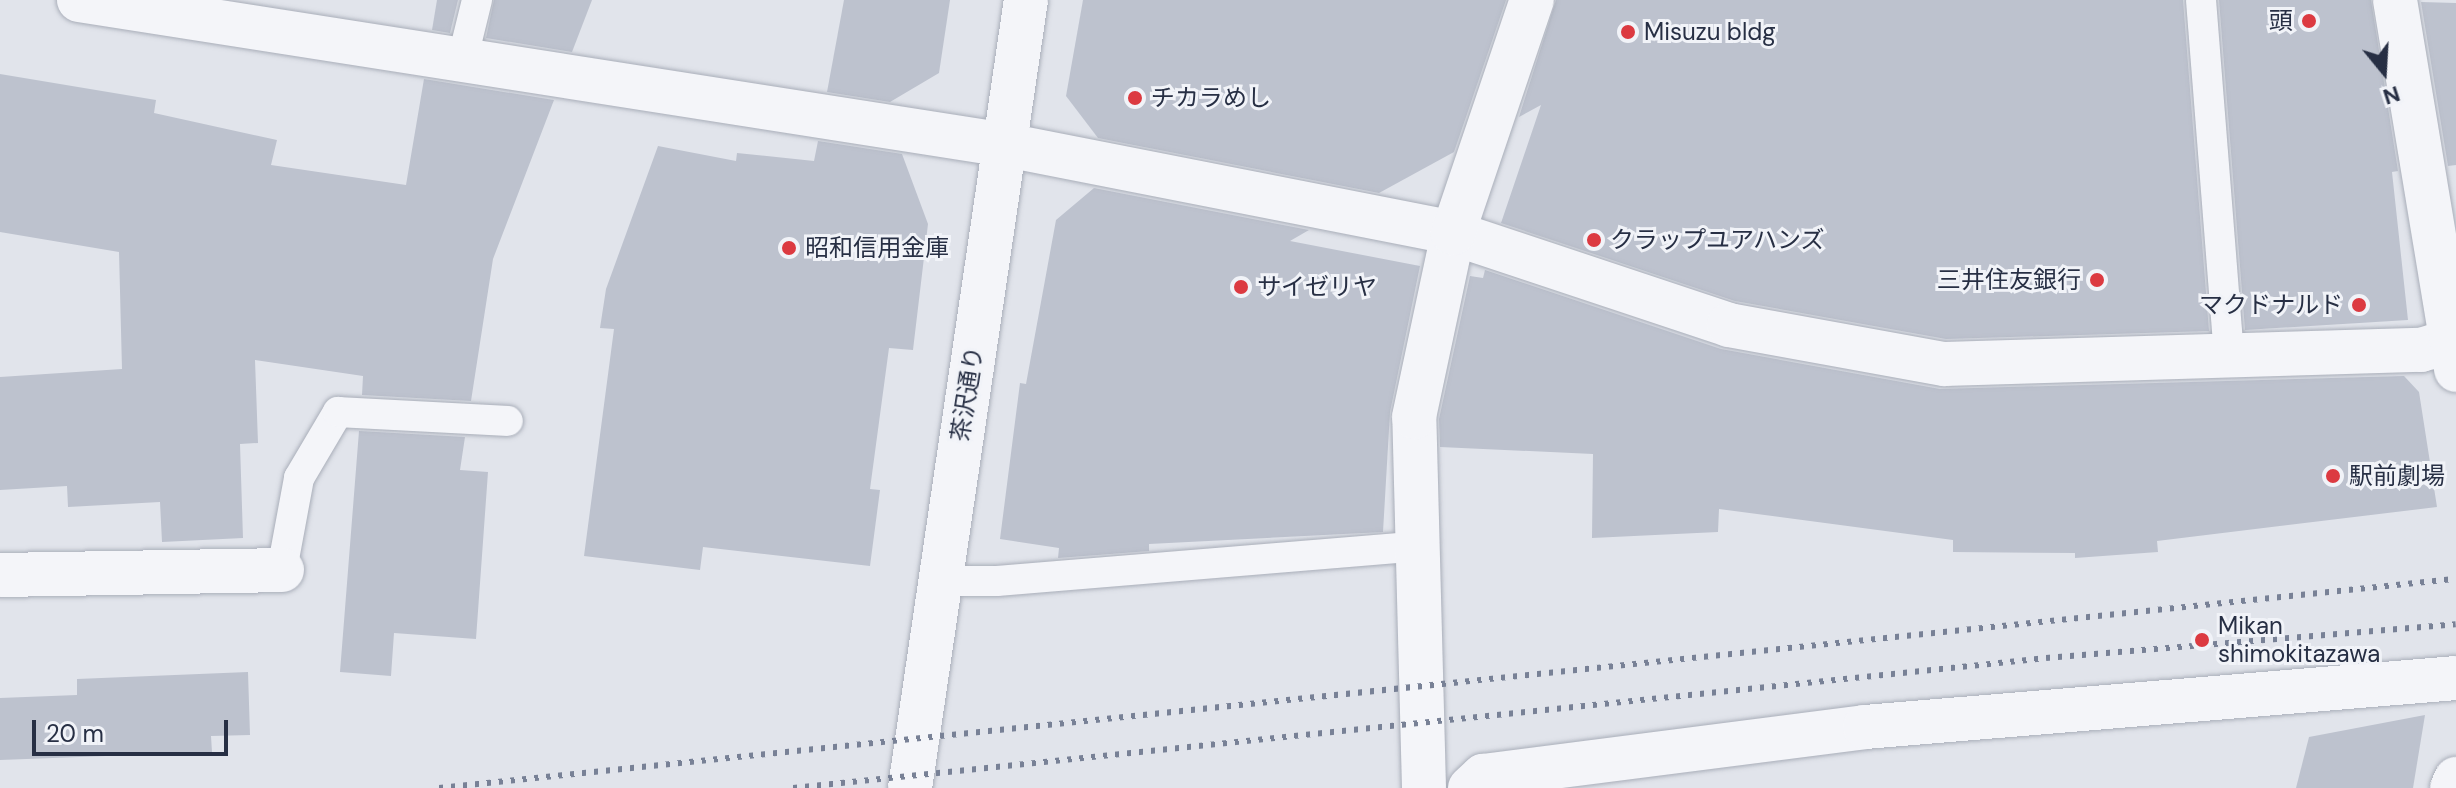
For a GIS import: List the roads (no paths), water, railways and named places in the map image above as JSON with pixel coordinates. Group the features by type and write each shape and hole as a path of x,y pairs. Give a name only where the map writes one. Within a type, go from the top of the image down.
{"street":[{"path":"79,0 463,57 1006,145 1453,233 1729,325 1944,364 2455,351 2395,0"},
{"name":"茶沢通り","path":"910,788 1026,0"},
{"path":"1424,788 1415,547 1414,417 1453,233 1532,0"},
{"path":"0,575 282,570"},
{"path":"1470,788 1483,776 1865,727 2456,678"},
{"path":"2452,788 2456,779"}],"lane":[{"path":"463,57 477,0"},
{"path":"2201,0 2229,355"},
{"path":"282,570 299,478 338,412 508,421"},
{"path":"939,581 997,581 1415,547"}],"railway":[{"path":"439,788 2456,579"},
{"path":"793,788 2046,658 2456,624"}],"place":[{"name":"頭","path":"2309,21"},
{"name":"Misuzu bldg","path":"1628,32"},
{"name":"チカラめし","path":"1135,98"},
{"name":"クラップユアハンズ","path":"1594,240"},
{"name":"昭和信用金庫","path":"789,248"},
{"name":"三井住友銀行","path":"2097,280"},
{"name":"サイゼリヤ","path":"1241,287"},
{"name":"マクドナルド","path":"2359,305"},
{"name":"駅前劇場","path":"2333,476"},
{"name":"Mikan shimokitazawa","path":"2202,640"}]}
